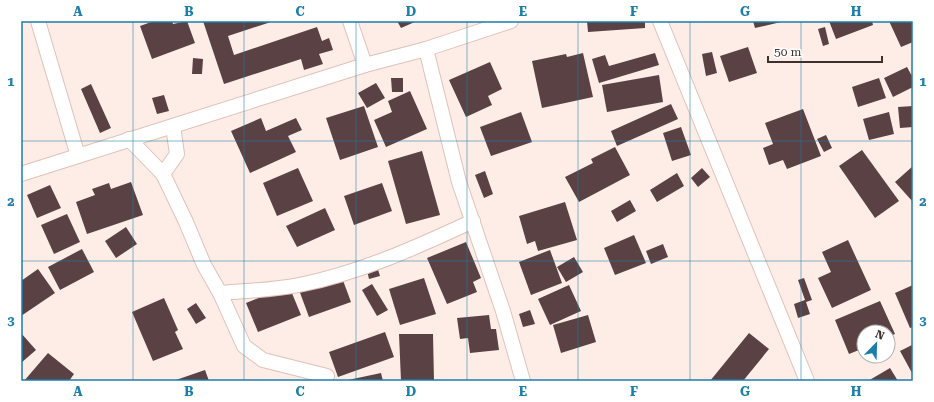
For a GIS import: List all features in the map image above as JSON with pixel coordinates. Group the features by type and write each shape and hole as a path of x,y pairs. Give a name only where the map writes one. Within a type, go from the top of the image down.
{"street":[{"path":"38,21 78,156"},
{"path":"350,21 365,65"},
{"path":"21,174 365,65 426,49 511,21"},
{"path":"660,21 808,381"},
{"path":"426,49 460,182 503,311 523,381"},
{"path":"163,174 177,154 173,126"},
{"path":"129,139 163,174 186,222 204,265 220,293 244,346 263,360 327,376"},
{"path":"220,293 299,285 408,251 473,221"}],"building":[{"path":"154,21 172,21 173,24 187,21 195,43 152,59 140,26"},
{"path":"203,21 274,21 228,36 234,55 317,27 322,41 329,38 333,50 319,54 323,64 304,70 301,59 224,84"},
{"path":"397,21 417,21 401,28"},
{"path":"587,21 645,21 645,28 588,32"},
{"path":"753,21 781,21 781,22 755,28"},
{"path":"829,21 872,21 873,25 836,39"},
{"path":"889,21 913,21 913,42 901,47"},
{"path":"825,27 829,44 823,46 818,29"},
{"path":"748,47 757,73 729,82 720,56"},
{"path":"712,52 717,73 706,76 702,54"},
{"path":"583,53 593,97 542,108 532,61 566,54 567,57"},
{"path":"655,53 659,65 599,83 592,59 605,55 609,66"},
{"path":"193,58 203,59 202,74 192,74"},
{"path":"490,62 502,89 488,96 492,105 466,117 449,80"},
{"path":"907,67 913,78 913,87 893,97 884,78"},
{"path":"659,75 663,102 607,112 602,85"},
{"path":"391,78 403,78 403,92 392,92"},
{"path":"879,78 886,98 858,107 852,87"},
{"path":"376,83 385,98 367,108 358,93"},
{"path":"91,84 111,128 100,133 81,89"},
{"path":"410,91 427,129 386,147 374,120 392,112 388,101"},
{"path":"164,95 169,111 157,114 152,98"},
{"path":"671,104 678,119 617,146 611,131"},
{"path":"364,106 378,147 340,160 326,118"},
{"path":"913,106 913,127 900,128 898,107"},
{"path":"803,109 821,156 787,169 783,160 769,165 763,148 773,144 765,123"},
{"path":"521,112 532,142 491,156 480,127"},
{"path":"889,112 894,134 869,140 863,119"},
{"path":"261,118 266,131 296,118 302,130 288,136 296,152 250,173 231,131"},
{"path":"681,127 691,155 672,161 663,133"},
{"path":"826,135 832,148 824,152 817,139"},
{"path":"615,147 630,175 579,202 565,177 593,163 591,159"},
{"path":"862,150 899,201 875,218 839,166"},
{"path":"422,151 440,215 406,224 388,161"},
{"path":"913,166 913,202 895,182"},
{"path":"298,168 313,201 277,216 263,183"},
{"path":"702,168 710,177 698,187 691,178"},
{"path":"485,171 493,194 484,198 475,175"},
{"path":"677,173 684,186 657,202 650,190"},
{"path":"131,182 143,215 87,234 76,202 95,195 92,189 109,183 111,189"},
{"path":"382,183 392,211 354,225 344,196"},
{"path":"50,185 61,208 37,218 27,195"},
{"path":"630,200 636,211 617,222 611,211"},
{"path":"565,202 577,240 538,251 535,241 527,244 519,216"},
{"path":"325,208 335,230 297,247 286,226"},
{"path":"67,214 80,242 54,254 41,225"},
{"path":"126,227 137,244 116,258 105,241"},
{"path":"634,235 646,263 615,275 604,248"},
{"path":"848,240 871,290 832,308 818,278 831,272 822,252"},
{"path":"466,242 481,278 473,282 477,292 447,304 427,258"},
{"path":"663,244 668,257 651,264 646,251"},
{"path":"82,249 94,272 60,290 48,267"},
{"path":"550,250 562,283 531,295 519,262"},
{"path":"574,257 583,272 566,282 557,267"},
{"path":"376,263 380,276 369,279 366,266"},
{"path":"38,269 55,293 21,316 21,281"},
{"path":"341,275 351,302 309,317 299,290"},
{"path":"424,278 436,314 400,325 389,289"},
{"path":"804,278 812,300 806,302 810,314 798,318 794,304 805,300 798,280"},
{"path":"372,284 388,310 377,316 362,290"},
{"path":"569,285 581,311 550,325 538,299"},
{"path":"913,285 913,327 910,328 895,293"},
{"path":"289,286 301,315 258,332 246,303"},
{"path":"164,298 178,330 175,332 183,349 153,361 132,312"},
{"path":"880,301 890,324 856,324 856,351 849,354 835,320"},
{"path":"196,303 206,318 196,324 187,309"},
{"path":"530,310 535,324 523,327 519,314"},
{"path":"489,315 491,329 496,329 499,350 470,353 468,338 460,339 457,318"},
{"path":"588,315 596,342 561,353 553,325"},
{"path":"385,332 394,357 338,377 329,352"},
{"path":"21,333 36,350 21,363"},
{"path":"749,333 769,349 743,381 710,381"},
{"path":"399,334 433,334 434,381 401,381"},
{"path":"912,345 913,348 912,373 900,351"},
{"path":"48,353 74,374 69,381 24,381"},
{"path":"890,368 898,381 868,381"},
{"path":"205,370 209,381 173,381"},
{"path":"381,373 383,381 348,381 348,380"}]}
